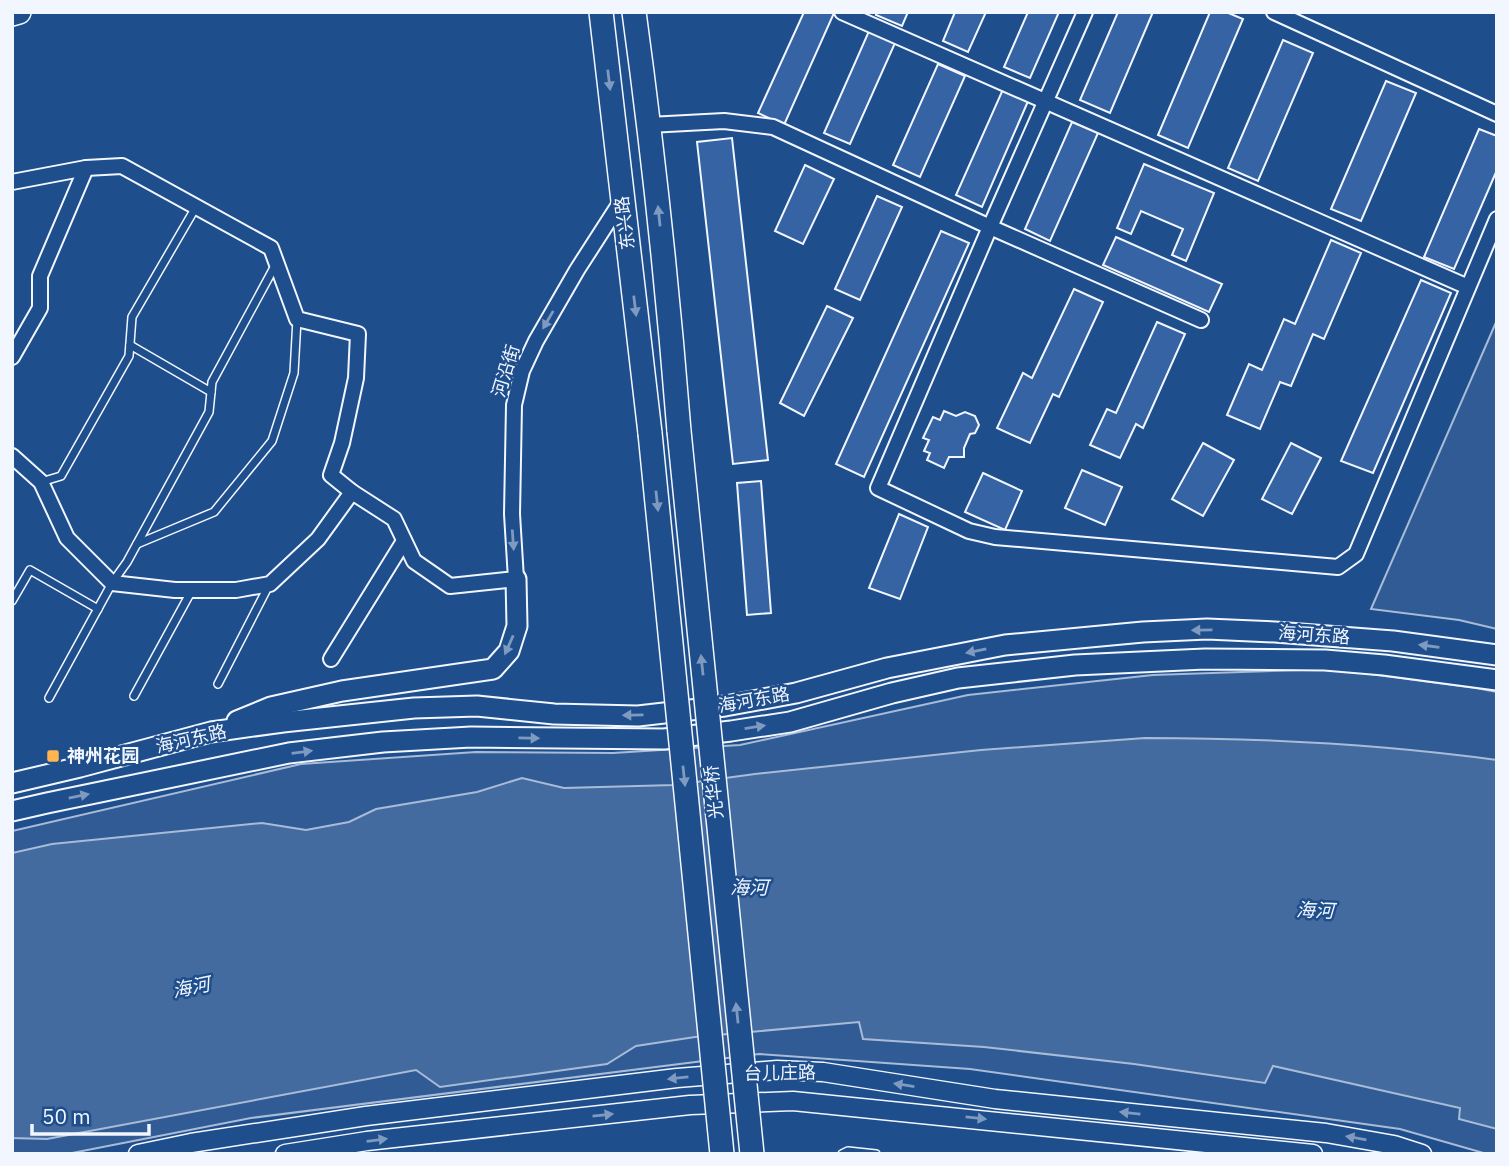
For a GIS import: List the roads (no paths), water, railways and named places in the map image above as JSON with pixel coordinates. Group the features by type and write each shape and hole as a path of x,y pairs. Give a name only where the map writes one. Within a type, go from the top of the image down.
{"main road":[{"path":"12,14 19,12"},
{"name":"东兴路","path":"601,12 650,433"},
{"name":"东兴路","path":"634,12 649,125 680,430"},
{"name":"光华桥","path":"680,430 752,1154"},
{"name":"光华桥","path":"650,433 722,1154"},
{"path":"211,732 271,706 342,691 493,668 509,651 517,626 516,579"},
{"name":"海河东路","path":"12,783 211,732 283,722 414,708 477,706 554,714 638,716 725,706 796,692 887,668 1005,645 1143,632 1207,629 1275,632 1393,641 1497,655"},
{"name":"海河东路","path":"12,811 289,753 383,742 471,737 664,739 790,722 892,693 958,678 1075,664 1205,659 1325,660 1497,680"}],"street":[{"path":"842,12 1468,287"},
{"path":"1085,12 878,488 969,531 995,537 1338,567 1356,554 1497,219"},
{"path":"1274,12 1497,114"},
{"path":"649,125 724,121 773,127 1201,320"},
{"path":"12,182 86,168 122,166 271,248 297,319 358,334 356,378 342,443 331,475 394,519 414,561 450,586 516,579"},
{"path":"12,357 40,308 40,276 86,168"},
{"name":"河沿街","path":"516,579 512,514 514,405 522,371 577,270 622,200"},
{"path":"12,456 41,482 67,538 112,583 175,590 236,590 270,584 318,539 352,492"},
{"path":"331,659 404,541"},
{"name":"台儿庄路","path":"138,1154 191,1143 366,1116 677,1078 777,1070 822,1072 995,1099 1326,1133 1394,1145 1422,1154"},
{"name":"台儿庄路","path":"285,1154 366,1140 676,1107 793,1101 1313,1154"}],"lane":[{"path":"41,482 61,476 129,356 132,317 196,207"},
{"path":"49,698 209,412 212,382 276,263"},
{"path":"137,545 214,512 272,442 294,373 297,319"},
{"path":"130,345 211,392"},
{"path":"12,601 30,570 98,609"},
{"path":"218,684 270,584"},
{"path":"134,696 192,590"},
{"path":"842,1154 848,1151 876,1154"}],"water":[{"name":"海河","path":"1145,738 1321,743 1497,760 1497,1129 1459,1119 1460,1108 1273,1066 1265,1083 1134,1064 984,1047 863,1039 859,1022 695,1037 636,1046 607,1064 440,1087 416,1070 47,1139 12,1138 12,853 52,844 262,823 306,830 349,822 376,809 477,792 522,778 564,788 674,785 981,750"}],"place":[{"name":"神州花园","path":"53,756"}]}
